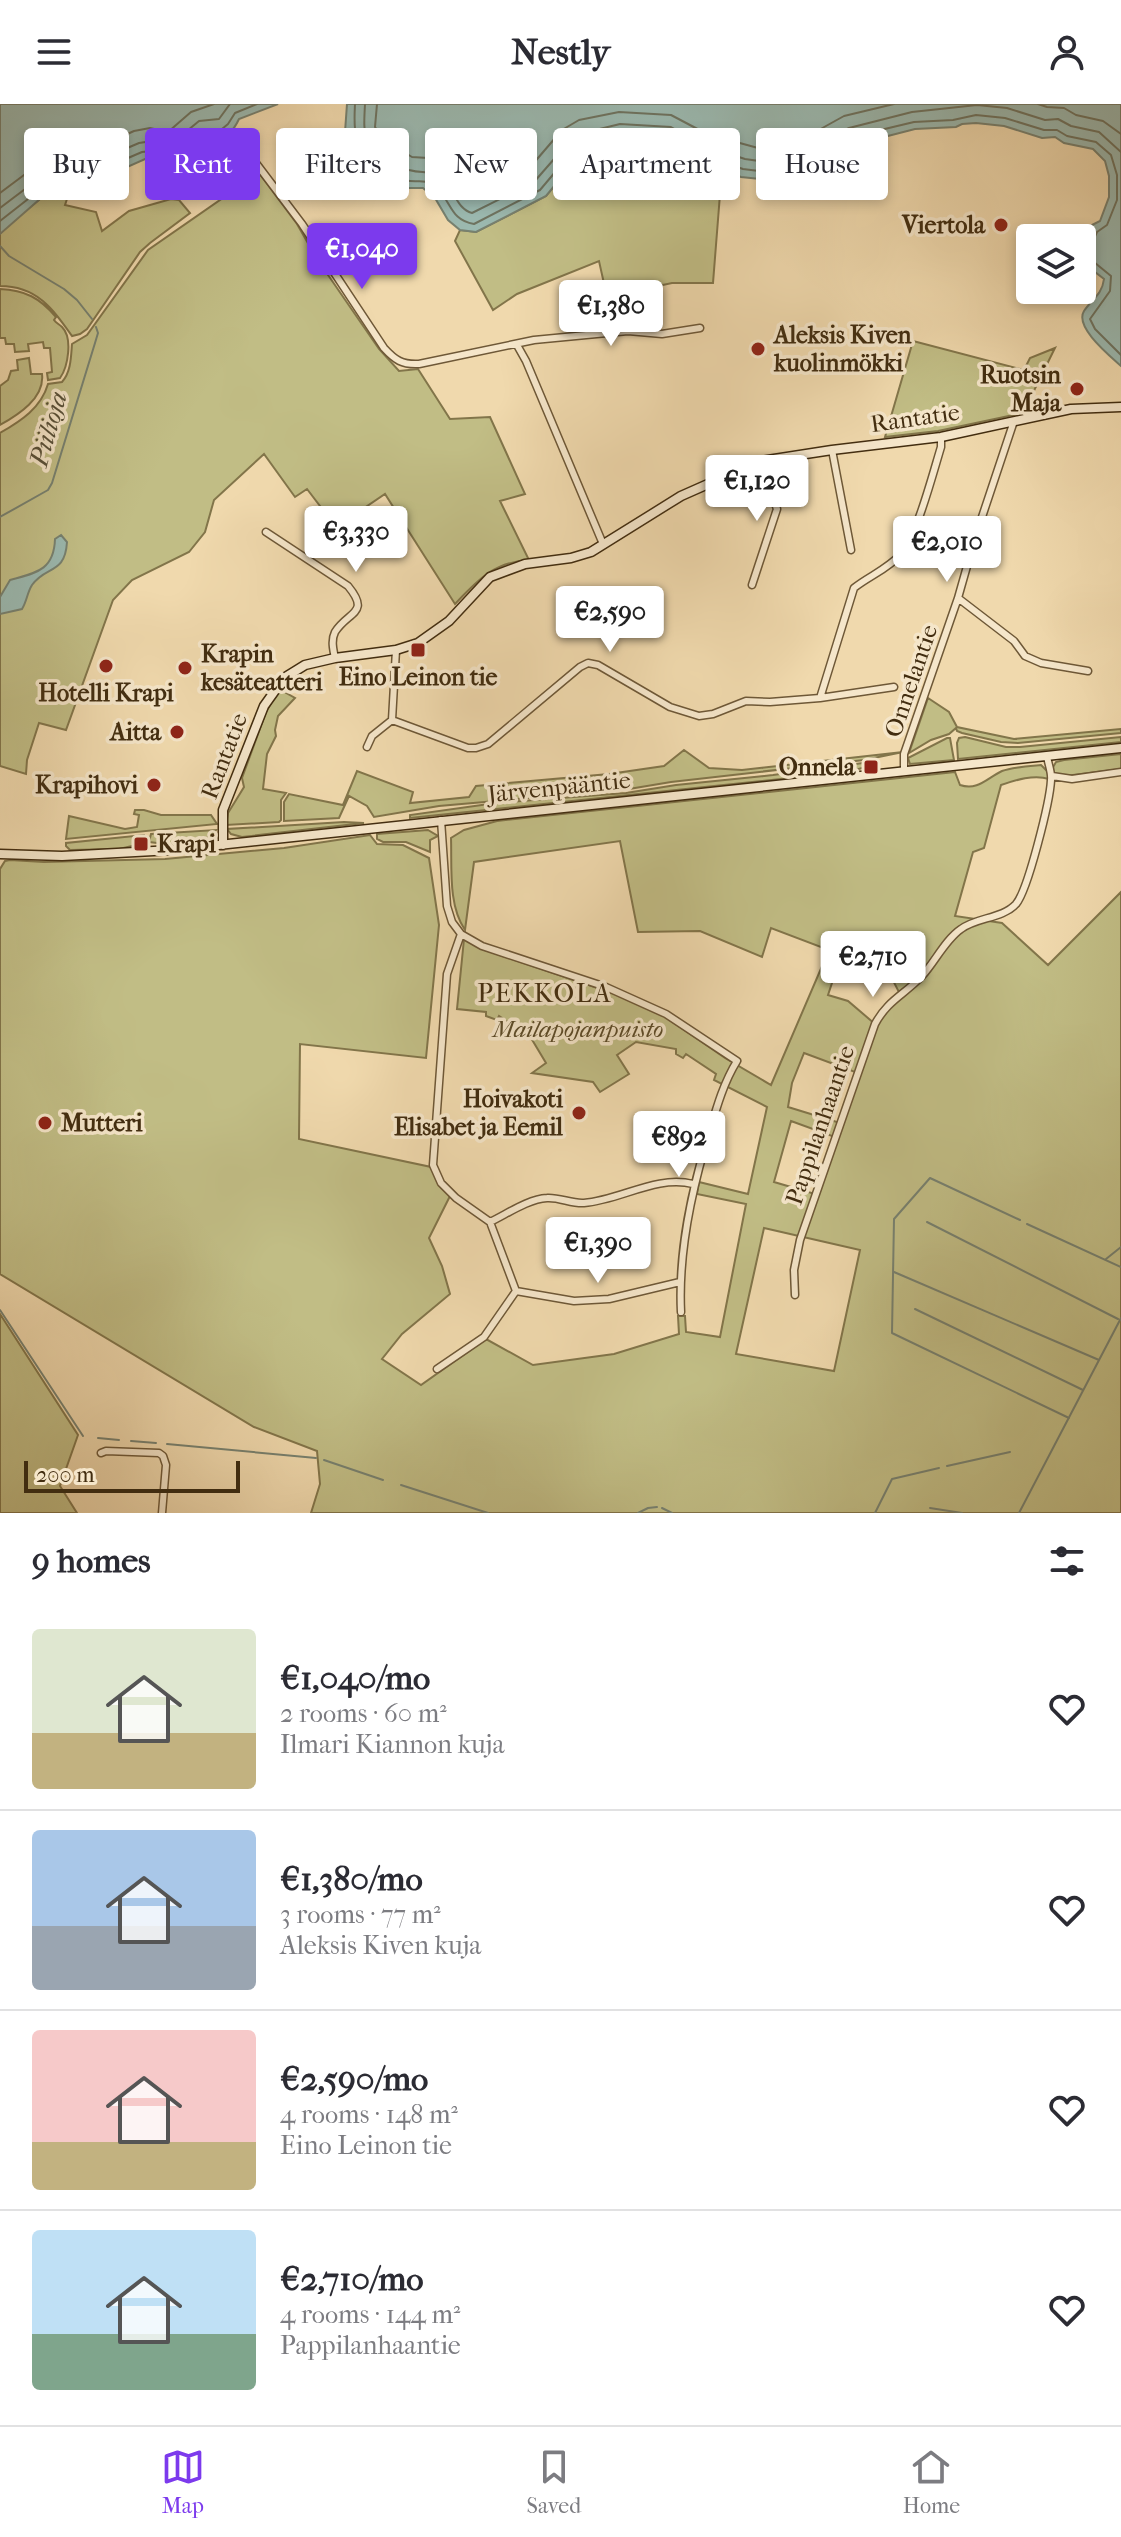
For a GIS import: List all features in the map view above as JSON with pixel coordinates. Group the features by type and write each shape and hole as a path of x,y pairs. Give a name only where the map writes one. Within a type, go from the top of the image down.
{"main road":[{"name":"Rantatie","path":"223,845 223,810 269,698 293,670 335,658 396,650 418,643 449,621 490,577 525,564 591,552 681,496 760,461 941,437 1071,409 1121,407"},
{"name":"Järvenpääntie","path":"0,854 116,855 223,845 1121,748"}],"street":[{"path":"260,168 302,224 359,313 394,359 405,364 419,364 534,340 628,331 662,334 700,328"},
{"path":"517,345 532,373 603,544"},
{"name":"Onnelantie","path":"904,771 904,754 1014,421"},
{"path":"820,698 854,588 891,564 904,551 925,501 941,447 941,437"},
{"path":"832,450 851,550"},
{"path":"752,585 777,509 760,461"},
{"path":"266,532 348,586 355,594 359,605 357,612 333,636 335,658"},
{"path":"958,598 1014,641 1025,656 1041,663 1088,671"},
{"path":"367,747 372,736 392,720 396,650"},
{"path":"392,720 468,748 476,748 488,744 588,663 598,665 670,707 699,716 746,701 820,698 894,687"},
{"name":"Pappilanhaantie","path":"795,1295 794,1270 800,1240 875,1024 888,1004 923,975 958,931 1008,911 1018,902 1026,885 1052,776 1047,756"},
{"path":"1052,776 1072,779 1121,772"},
{"path":"441,820 447,906 452,922 461,934 482,946 606,987 666,1014 737,1061 723,1088 693,1184 680,1282 681,1312"},
{"path":"461,934 447,974 433,1165 441,1183 490,1222 516,1291"},
{"path":"490,1222 548,1198 583,1203 664,1183 683,1181 693,1184"},
{"path":"516,1291 574,1301 610,1299 680,1282"},
{"path":"437,1369 484,1337 516,1291"},
{"path":"101,1453 159,1453 163,1456 166,1465 162,1513"}],"green space":[{"path":"260,174 276,200 297,224 317,259 379,349 399,371 418,369 450,419 490,417 525,494 500,501 529,560 496,568 455,604 385,494 351,517 333,523 307,489 295,497 264,454 214,500 205,532 189,552 132,580 113,600 66,730 39,723 27,760 26,774 0,766 0,433 23,419 35,407 48,384 62,382 69,369 72,344 87,335 148,250 220,200 260,200"},
{"path":"553,188 553,200 720,200 713,283 672,283 607,297 599,261 517,294 493,310 455,241 460,230 476,232 546,196"},
{"path":"39,200 67,200 65,205 96,212 102,231 129,211 168,200 179,200 190,213 140,252 87,329 72,336 43,301 24,290 0,286 0,234"},
{"path":"0,289 31,296 56,317 54,320 65,332 68,345 67,360 60,378 48,380 47,373 52,372 50,348 44,348 43,342 28,344 29,351 15,352 14,344 6,344 5,338 0,338"},
{"path":"913,341 1024,370 1030,358 1055,348 1023,413 938,431 885,437"},
{"path":"29,358 31,374 42,374 39,391 22,411 0,425 0,386 8,380 11,371 18,370 17,360"},
{"path":"279,689 295,698 278,716 276,736 267,754 263,789 286,793 281,800 281,820 226,825 228,813 244,787 242,778 266,712"},
{"path":"928,698 949,712 957,727 1014,739 1121,729 1121,733 1018,743 962,733 956,728 909,753"},
{"path":"1121,737 1121,742 958,759 957,743 959,738 1006,747"},
{"path":"950,738 954,760 910,764 908,758"},
{"path":"684,750 709,768 742,770 903,752 864,760 629,789 439,806 374,817 367,806 349,796 339,818 284,821 284,802 289,794 343,805 357,771 413,792 410,803 469,797 476,786 664,766"},
{"path":"1121,754 1121,769 1065,776 1055,774 1052,769 1056,762 1064,760"},
{"path":"863,763 870,766 847,772 410,818 410,815 496,803 626,793"},
{"name":"Mailapojanpuisto","path":"1041,765 1048,772 1049,779 1031,777 1001,785 984,848 973,852 955,916 1002,923 1048,965 1121,892 1121,1513 311,1513 320,1484 317,1451 254,1427 0,1274 0,869 5,861 165,859 284,848 370,835 377,844 403,845 429,858 439,925 426,1058 300,1044 299,1139 431,1167 450,1196 429,1238 450,1294 402,1334 382,1359 421,1385 486,1339 533,1365 614,1354 679,1334 678,1316 685,1316 686,1332 720,1337 746,1204 697,1194 699,1182 748,1194 767,1107 714,1080 716,1074 686,1054 683,1058 676,1054 676,1049 636,1042 617,1055 629,1074 600,1092 593,1082 532,1073 546,1063 528,1033 517,1026 512,1031 505,1027 508,1022 499,1016 497,1020 486,1016 486,1012 457,1009 464,939 482,949 621,996 664,1016 771,1085 829,950 771,928 762,957 700,931 638,932 620,841 474,862 465,930 453,898 451,838 464,830 497,821 955,772 960,785 972,786 1006,770","holes":["843,950 883,961 900,994 875,1024 848,1001 828,995","804,1053 858,1073 840,1123 788,1107 792,1083","791,1121 835,1137 815,1194 774,1182","764,1228 860,1250 834,1371 736,1354"]},
{"path":"135,810 161,815 211,815 217,824 66,839 69,816 125,829 137,827 139,815 134,814"},
{"path":"364,823 242,837 231,834 227,829"},
{"path":"216,830 211,836 195,842 149,842 151,834"},
{"path":"428,830 438,836 430,840 430,852 406,842 377,839 377,834"},
{"path":"144,835 145,843 119,849 70,850 66,846 66,843"},
{"path":"0,1314 78,1435 60,1486 77,1513 0,1513"}],"water":[{"path":"0,104 278,104 239,119 234,128 145,128 145,159 129,166 129,128 24,128 24,200 39,200 0,234"},
{"path":"347,104 1121,104 1121,366 1088,333 1082,318 1090,304 1096,304 1096,296 1104,279 1096,273 1094,224 1100,221 1109,197 1105,161 1093,149 1064,143 1055,137 1042,138 1004,126 976,123 915,129 888,136 888,128 756,128 756,179 740,177 740,128 553,128 553,188 546,196 476,232 460,230 448,220 436,200 537,200 537,128 425,128 425,190 409,188 409,128 345,128"},
{"path":"61,535 67,542 63,560 37,579 22,609 0,614 0,597 10,580 42,569 51,558 55,539"}],"waterway":[{"name":"Piilioja","path":"0,246 9,256 64,289 92,319"},
{"name":"Piilioja","path":"0,517 48,490 52,483 98,333 96,327"},
{"path":"1020,1220 930,1178 894,1219 892,1333 1069,1418"},
{"path":"927,1222 1118,1319"},
{"path":"1027,1224 1121,1267"},
{"path":"1106,1259 1121,1247"},
{"path":"894,1272 1099,1360"},
{"path":"915,1309 1083,1390"},
{"path":"0,1310 83,1436"},
{"path":"1019,1513 1121,1318"},
{"path":"98,1438 119,1440"},
{"path":"131,1441 156,1443"},
{"path":"167,1444 316,1458"},
{"path":"947,1466 1010,1452"},
{"path":"324,1460 383,1480"},
{"path":"875,1513 892,1479 939,1468"},
{"path":"401,1485 488,1513"},
{"path":"638,1513 657,1507"},
{"path":"662,1508 672,1513"},
{"path":"930,1508 962,1513"}],"place":[{"name":"Viertola","path":"1001,225"},
{"name":"Aleksis Kiven kuolinmökki","path":"758,349"},
{"name":"Ruotsin Maja","path":"1077,389"},
{"name":"Eino Leinon tie","path":"418,650"},
{"name":"Hotelli Krapi","path":"106,666"},
{"name":"Krapin kesäteatteri","path":"185,668"},
{"name":"Aitta","path":"177,732"},
{"name":"Onnela","path":"871,767"},
{"name":"Krapihovi","path":"154,785"},
{"name":"Krapi","path":"141,844"},
{"name":"Hoivakoti Elisabet ja Eemil","path":"579,1113"},
{"name":"Mutteri","path":"45,1123"}],"district":[{"name":"PEKKOLA","path":"545,993"}]}
